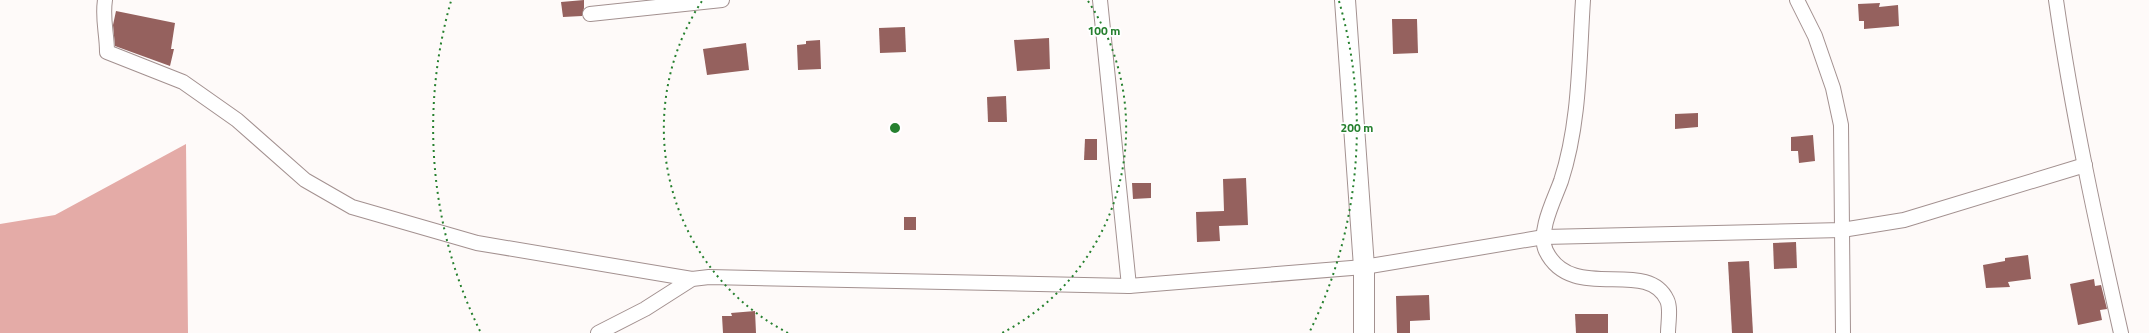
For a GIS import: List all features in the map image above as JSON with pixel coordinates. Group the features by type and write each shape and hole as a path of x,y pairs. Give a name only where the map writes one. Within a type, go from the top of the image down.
{"street":[{"path":"105,0 102,18 107,37 107,52 183,82 237,120 305,180 352,207 477,243 692,279 709,277 1129,286 1364,267 1544,237 1842,230 1904,220 2085,165"},
{"path":"590,14 722,0"},
{"path":"1100,0 1129,286"},
{"path":"1345,0 1364,267 1364,333"},
{"path":"1583,0 1574,127 1561,180 1550,207 1544,237 1546,250 1559,267 1580,278 1641,280 1660,288 1668,301 1668,333"},
{"path":"1798,0 1815,36 1833,88 1841,125 1843,333"},
{"path":"2056,0 2065,63 2085,165 2122,333"},
{"path":"598,333 645,309 692,279"}],"shaded area":[{"path":"186,144 188,333 0,333 0,224 55,215"}],"building":[{"path":"584,0 582,16 563,17 561,2"},
{"path":"1880,3 1879,7 1898,5 1899,26 1864,29 1864,21 1859,21 1858,4"},
{"path":"116,11 175,23 171,49 174,49 170,66 115,46 113,25"},
{"path":"1392,19 1417,19 1418,53 1393,54"},
{"path":"905,27 906,52 880,53 879,28"},
{"path":"1049,38 1050,69 1017,71 1014,40"},
{"path":"820,40 821,69 798,70 797,45 806,44 806,41"},
{"path":"746,43 749,70 707,75 703,49"},
{"path":"1006,96 1007,122 988,122 987,97"},
{"path":"1698,113 1698,127 1675,129 1675,114"},
{"path":"1813,135 1815,161 1799,163 1798,151 1791,151 1791,137"},
{"path":"1085,139 1097,139 1097,160 1084,160"},
{"path":"1246,178 1248,225 1219,226 1220,241 1197,242 1196,212 1224,211 1223,179"},
{"path":"1132,183 1151,183 1151,198 1133,199"},
{"path":"904,217 916,217 916,230 904,230"},
{"path":"1796,242 1797,268 1774,269 1773,243"},
{"path":"2028,255 2031,279 2008,282 2010,287 1986,288 1983,265 2005,261 2005,258"},
{"path":"1749,261 1753,333 1732,333 1728,262"},
{"path":"2094,279 2095,286 2101,285 2107,309 2100,310 2102,320 2078,325 2070,284"},
{"path":"1429,295 1430,320 1410,321 1410,333 1397,333 1396,296"},
{"path":"755,311 756,333 723,333 722,316 732,316 731,313"},
{"path":"1575,314 1608,314 1608,333 1576,333"}]}
